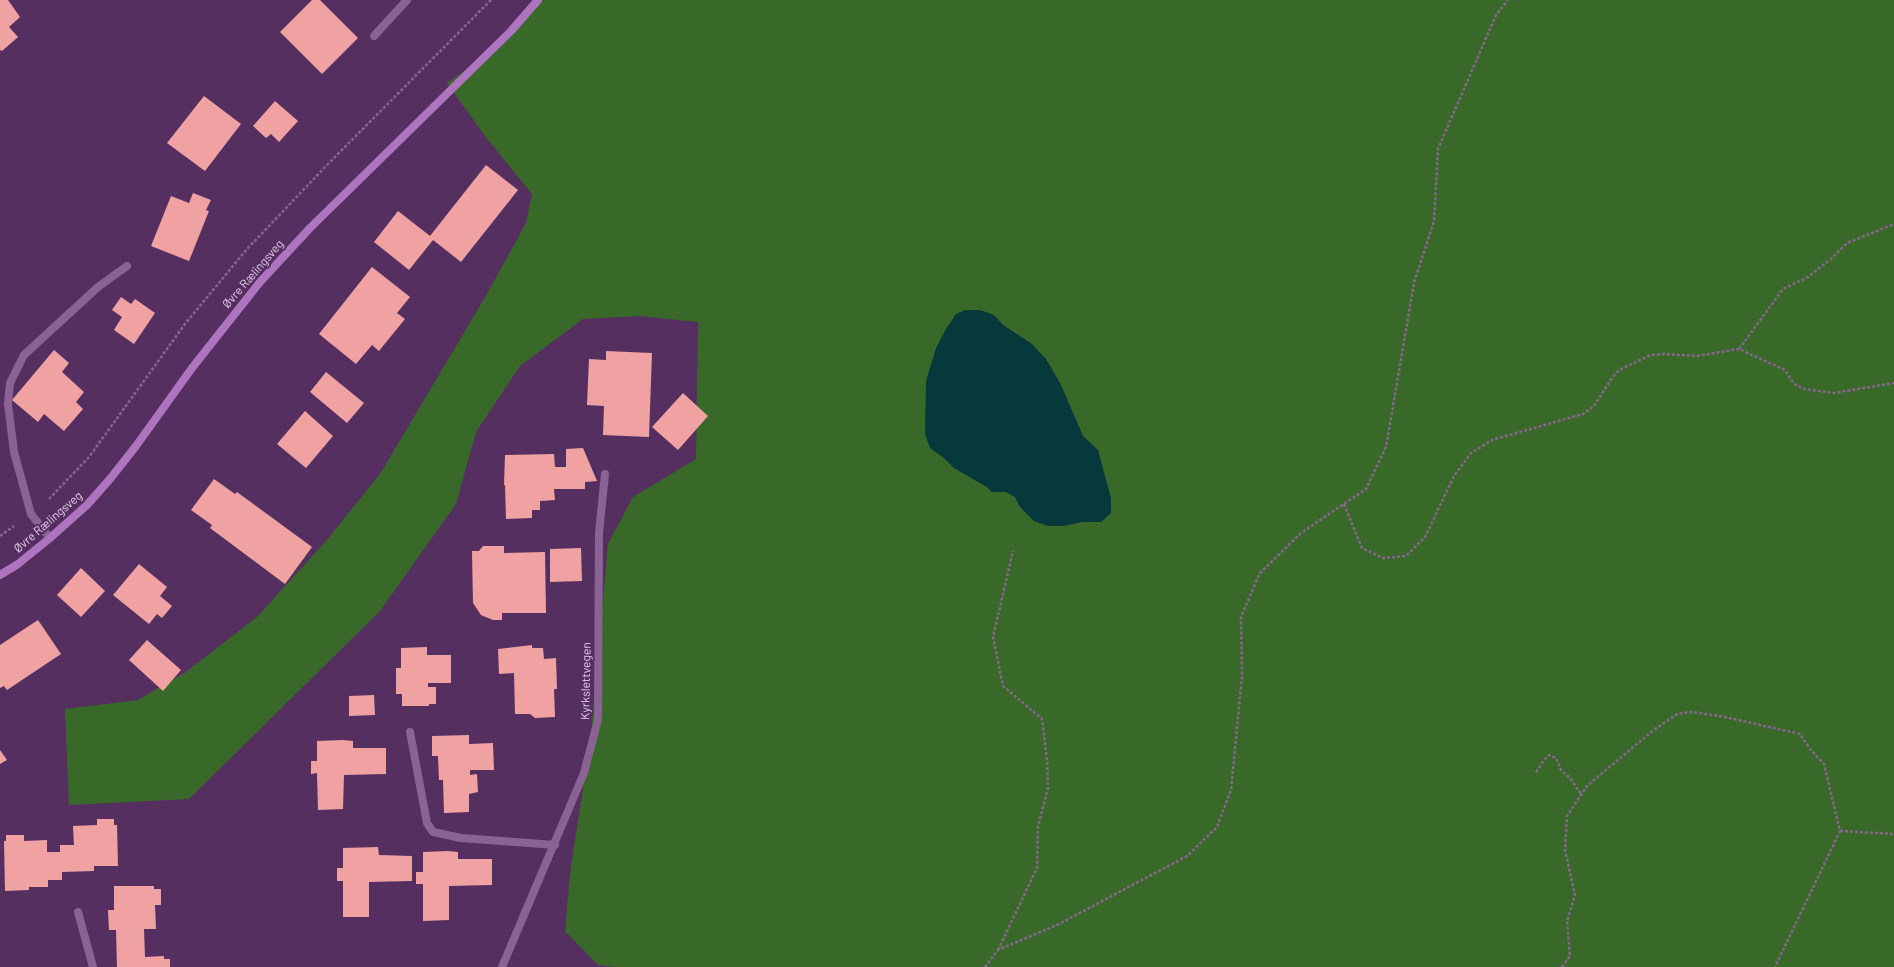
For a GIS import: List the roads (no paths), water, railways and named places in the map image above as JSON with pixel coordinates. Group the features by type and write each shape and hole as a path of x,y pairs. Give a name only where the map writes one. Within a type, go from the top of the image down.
{"main road":[{"name":"Øvre Rælingsveg","path":"0,575 18,564 87,505 110,479 223,328 284,256 310,228 511,31 538,0"}],"street":[{"path":"374,36 407,0"},
{"path":"50,538 31,514 14,452 8,404 10,383 24,356 98,287 127,266"},
{"name":"Kyrkslettvegen","path":"502,967 555,846 584,773 598,720 599,533 605,474"},
{"path":"410,732 427,823 432,832 461,838 555,846"},
{"path":"78,912 93,967"}]}
